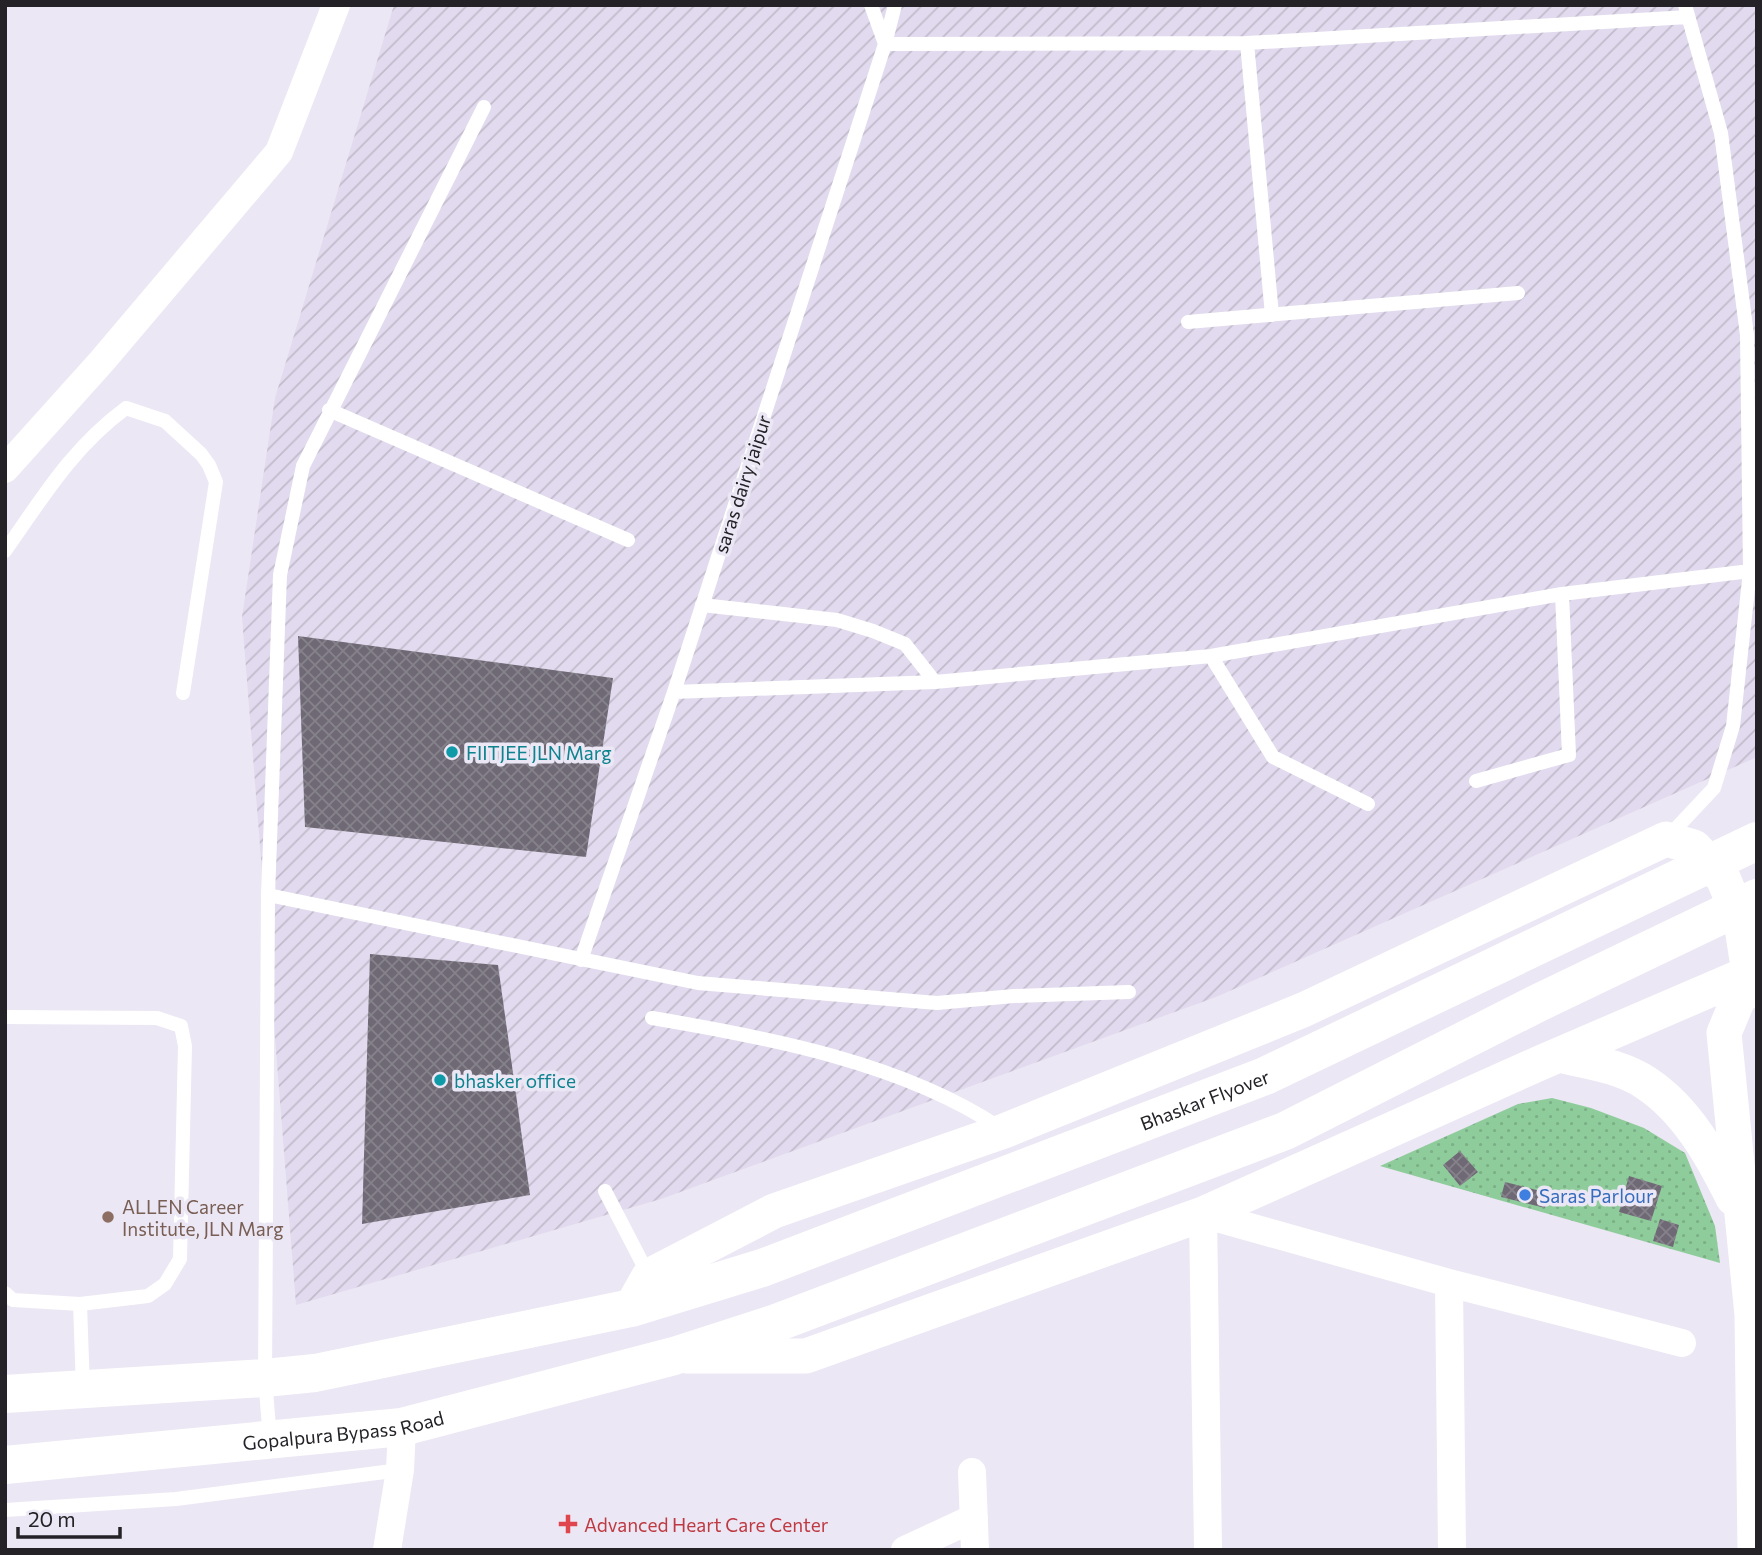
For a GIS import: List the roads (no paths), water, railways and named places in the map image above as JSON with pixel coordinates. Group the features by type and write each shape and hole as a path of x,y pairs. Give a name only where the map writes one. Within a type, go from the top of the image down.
{"main road":[{"name":"Bhaskar Flyover","path":"640,1292 762,1268 1265,1076 1757,841"},
{"path":"674,1356 776,1323 1284,1131 1538,1003 1757,898"},
{"path":"5,1394 315,1373 640,1292"},
{"name":"Gopalpura Bypass Road","path":"5,1465 402,1427 674,1356"}],"street":[{"path":"5,469 102,361 279,152 336,5"},
{"path":"640,1292 774,1211 1004,1131 1303,1010 1666,839 1694,847 1723,878 1741,921 1753,982 1724,1033 1752,1315 1755,1550"},
{"path":"674,1356 806,1356 1203,1214 1559,1055 1753,982"},
{"path":"1559,1055 1617,1069 1646,1083 1675,1108 1715,1162 1740,1214"},
{"path":"1203,1214 1449,1283 1682,1343"},
{"path":"1203,1214 1208,1550"},
{"path":"1449,1283 1452,1550"},
{"path":"387,1550 400,1470 402,1427"},
{"path":"972,1472 975,1550"},
{"path":"905,1550 974,1518"}],"lane":[{"path":"871,5 885,44 1247,43 1686,11 1721,133 1747,335 1750,571 1733,726 1714,788 1666,839"},
{"name":"saras dairy jaipur","path":"582,960 674,692 885,44 895,5"},
{"path":"1247,43 1272,315"},
{"path":"271,1440 265,1378 268,895 280,575 303,466 484,107"},
{"path":"1188,322 1518,293"},
{"path":"5,551 59,474 83,444 104,425 126,408 165,421 201,453 216,482 183,693"},
{"path":"329,410 628,540"},
{"path":"674,692 934,682 1211,656 1562,594 1750,571"},
{"path":"1476,781 1569,755 1562,594"},
{"path":"702,605 837,620 873,631 905,644 934,682"},
{"path":"1211,656 1273,757 1368,804"},
{"path":"268,895 698,984 937,1003 1014,996 1129,992"},
{"path":"5,1017 157,1018 181,1026 186,1046 180,1259 165,1284 148,1296 80,1304 13,1300 5,1293"},
{"path":"652,1018 735,1032 836,1057 931,1090 1004,1131"},
{"path":"605,1191 640,1292"},
{"path":"80,1304 83,1390"},
{"path":"5,1510 176,1499 400,1470"}],"place":[{"name":"FIITJEE JLN Marg","path":"452,752"},
{"name":"bhasker office","path":"440,1080"},
{"name":"Saras Parlour","path":"1525,1195"},
{"name":"ALLEN Career Institute, JLN Marg","path":"108,1217"},
{"name":"Advanced Heart Care Center","path":"568,1524"}]}
